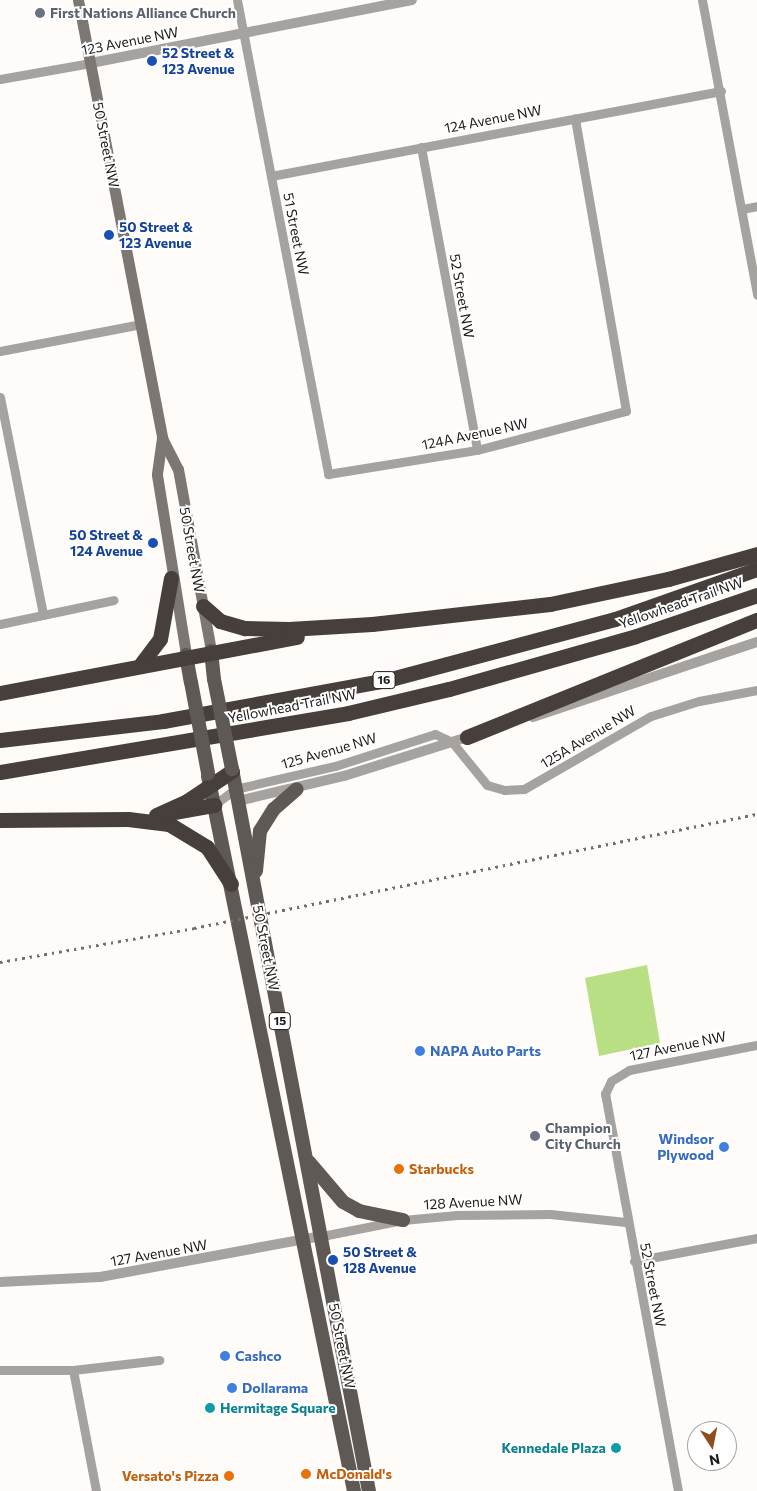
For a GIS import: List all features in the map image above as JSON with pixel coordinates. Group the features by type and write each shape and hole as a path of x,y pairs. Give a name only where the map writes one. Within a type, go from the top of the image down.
{"highway":[{"path":"0,693 186,655 372,624 550,604 668,579 757,554"},
{"name":"Yellowhead Trail NW","path":"0,740 163,721 387,680 598,624 757,569"},
{"path":"141,664 160,639 171,578"},
{"name":"Yellowhead Trail NW","path":"0,772 348,713 457,687 636,636 757,595"},
{"path":"203,606 220,621 260,629 372,624"},
{"path":"459,739 757,620"},
{"path":"156,815 209,780 232,770"},
{"path":"128,819 214,805"},
{"path":"0,820 128,819 169,824 207,847 231,884"}],"main road":[{"name":"50 Street NW","path":"78,0 162,438 158,475 171,578 214,805 354,1491"},
{"name":"50 Street NW","path":"162,438 178,469 211,651 214,679 322,1236 369,1491"},
{"path":"254,884 260,831 274,809 297,789"},
{"path":"214,805 236,795"},
{"path":"307,1158 343,1202 360,1211 403,1220"}],"street":[{"name":"51 Street NW","path":"237,0 328,474"},
{"name":"123 Avenue NW","path":"0,79 244,33 386,2 412,0"},
{"path":"702,0 721,91 757,295"},
{"name":"124 Avenue NW","path":"271,176 721,91"},
{"name":"124A Avenue NW","path":"328,474 477,450 626,411 575,118"},
{"name":"52 Street NW","path":"421,147 477,450"},
{"path":"742,209 757,206"},
{"path":"0,352 141,324"},
{"path":"0,397 43,615"},
{"path":"0,624 114,600"},
{"path":"459,739 580,703 757,642"},
{"name":"125A Avenue NW","path":"459,739 487,784 504,790 524,789 651,716 698,701 757,690"},
{"name":"125 Avenue NW","path":"236,795 429,736 441,735 459,739"},
{"name":"125 Avenue NW","path":"236,795 297,789 459,739"},
{"name":"127 Avenue NW","path":"609,1084 629,1070 757,1044"},
{"name":"52 Street NW","path":"609,1084 604,1104 678,1491"},
{"name":"128 Avenue NW","path":"322,1236 403,1220 527,1213 626,1222"},
{"name":"127 Avenue NW","path":"0,1282 100,1277 322,1236"},
{"path":"634,1261 757,1238"},
{"path":"0,1370 73,1370 159,1360"},
{"path":"73,1370 96,1491"}],"green space":[{"path":"647,965 660,1043 599,1056 585,978"}],"railway":[{"path":"0,962 194,928 757,814"}],"place":[{"name":"First Nations Alliance Church","path":"40,13"},
{"name":"52 Street & 123 Avenue","path":"152,61"},
{"name":"50 Street & 123 Avenue","path":"109,235"},
{"name":"50 Street & 124 Avenue","path":"153,543"},
{"name":"NAPA Auto Parts","path":"420,1051"},
{"name":"Champion City Church","path":"535,1136"},
{"name":"Windsor Plywood","path":"724,1147"},
{"name":"Starbucks","path":"399,1169"},
{"name":"50 Street & 128 Avenue","path":"333,1260"},
{"name":"Cashco","path":"225,1356"},
{"name":"Dollarama","path":"232,1388"},
{"name":"Hermitage Square","path":"210,1408"},
{"name":"Kennedale Plaza","path":"616,1448"},
{"name":"McDonald's","path":"306,1474"},
{"name":"Versato's Pizza","path":"229,1476"}]}
